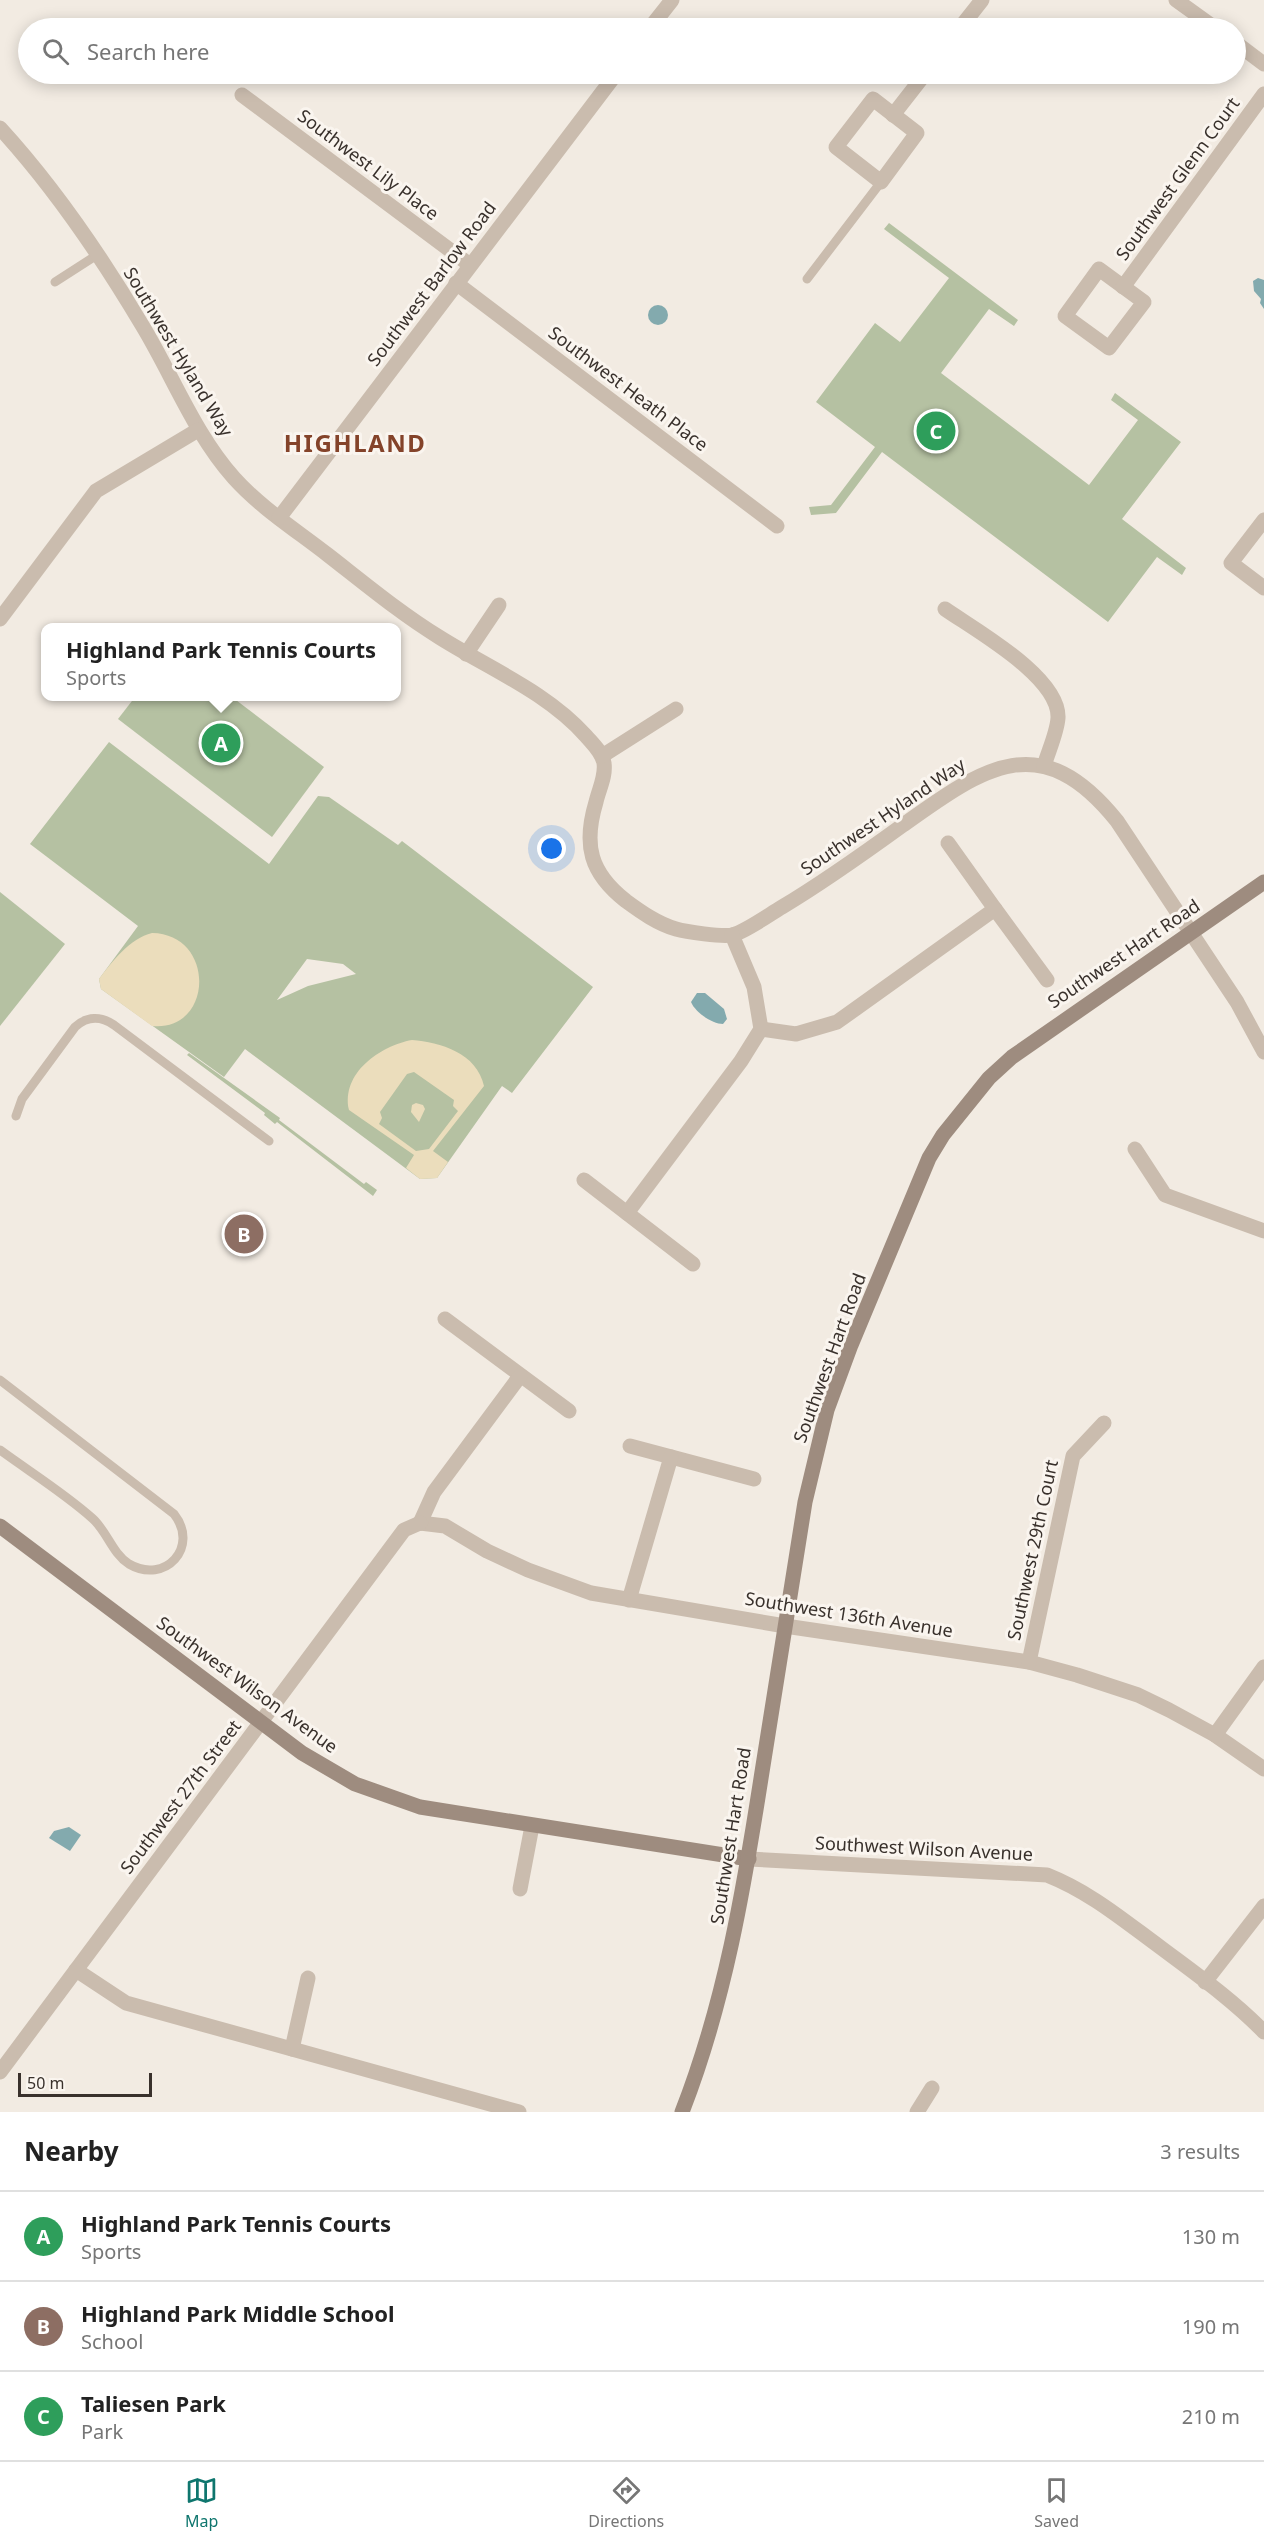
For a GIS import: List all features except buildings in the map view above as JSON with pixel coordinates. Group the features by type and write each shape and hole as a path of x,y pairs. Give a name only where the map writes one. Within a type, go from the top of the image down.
{"street":[{"path":"658,18 672,0"},
{"path":"968,18 982,0"},
{"path":"1176,0 1201,18"},
{"path":"1246,51 1264,64"},
{"name":"Southwest Barlow Road","path":"279,518 608,84"},
{"path":"894,115 917,84"},
{"name":"Southwest Glenn Court","path":"1123,286 1264,94"},
{"name":"Southwest Lily Place","path":"242,95 470,265"},
{"path":"873,99 894,115 917,133 881,182 836,147 873,99"},
{"name":"Southwest Hyland Way","path":"0,128 68,212 97,255 143,325 198,429 233,477 279,518 399,610 466,654 543,697 579,728 602,756"},
{"name":"Southwest Glenn Court","path":"1099,269 1123,286 1144,302 1109,348 1065,316 1099,269"},
{"name":"Southwest Heath Place","path":"456,283 777,526"},
{"path":"1,616 96,491 198,429"},
{"path":"1264,519 1231,563 1264,588"},
{"path":"466,654 499,605"},
{"path":"945,609 1040,677 1054,700 1058,717 1044,766"},
{"path":"627,1214 741,1061 761,1029 754,987 732,935 675,929 642,913 620,896 600,874 589,845 588,827 603,779 602,756 676,709"},
{"name":"Southwest Hyland Way","path":"732,935 827,880 955,788 984,772 1009,764 1044,766 1079,782 1095,794 1117,821 1189,933 1237,1002 1264,1052"},
{"path":"948,843 1047,980"},
{"name":"Southwest Hart Road","path":"682,2112 716,2015 731,1953 805,1502 827,1410 871,1296 929,1158 965,1106 1012,1057 1264,882"},
{"path":"761,1029 796,1034 837,1022 995,909"},
{"path":"1135,1149 1165,1195 1264,1231"},
{"path":"584,1180 693,1264"},
{"path":"445,1320 568,1411"},
{"path":"420,1523 434,1492 520,1376"},
{"name":"Southwest 29th Court","path":"1029,1662 1073,1456 1104,1423"},
{"path":"630,1446 754,1479"},
{"path":"629,1600 671,1457"},
{"name":"Southwest 136th Avenue","path":"420,1523 445,1527 487,1551 556,1582 629,1600 1029,1662 1137,1695 1215,1735 1264,1769"},
{"name":"Southwest 27th Street","path":"0,2072 404,1530 420,1523"},
{"name":"Southwest Wilson Avenue","path":"0,1526 261,1722 328,1768 384,1796 420,1807 748,1859 1047,1875 1076,1886 1100,1902 1227,1997 1264,2032"},
{"path":"1215,1735 1264,1667"},
{"path":"520,1889 532,1826"},
{"path":"1205,1982 1264,1906"},
{"path":"76,1970 126,2003 519,2112"},
{"path":"292,2049 308,1978"},
{"path":"917,2112 932,2088"}],"lane":[{"path":"807,279 881,182"},
{"path":"55,282 97,255"},
{"path":"16,1116 22,1099 75,1027 85,1020 100,1018 114,1025 269,1141"},
{"path":"0,1380 174,1514 182,1524 185,1535 178,1556 162,1569 146,1569 128,1563 93,1519 0,1450"}],"green space":[{"path":"889,223 1018,320 1014,326 989,309 941,373 1089,485 1138,420 1111,400 1115,393 1181,442 1122,519 1186,568 1182,575 1157,557 1108,622 882,452 836,513 811,515 809,507 831,505 875,447 816,402 875,323 900,342 949,278 884,229"},
{"path":"132,701 237,701 324,767 272,837 118,719"},
{"path":"109,742 269,864 318,796 329,797 398,845 402,841 593,987 512,1093 502,1086 437,1178 420,1179 245,1049 224,1077 101,989 99,979 138,926 30,844","holes":["307,959 343,964 356,974 308,986 277,1000"]},
{"path":"0,892 65,944 0,1026"},
{"path":"189,1053 280,1118 279,1120 364,1184 366,1182 377,1190 373,1196 277,1122 275,1124 264,1115 265,1113 187,1055"}],"sand":[{"path":"152,933 173,938 188,949 196,964 199,982 196,999 187,1014 172,1024 152,1026 101,989 99,979 116,958 136,940"},
{"path":"412,1040 423,1041 456,1051 474,1065 484,1086 433,1151 448,1162 437,1178 420,1179 406,1168 414,1155 349,1110 348,1097 357,1073 376,1055 400,1043","holes":["414,1072 454,1100 453,1106 458,1111 429,1149 416,1151 379,1124 382,1118 380,1112 407,1074"]},
{"path":"416,1103 423,1105 425,1109 419,1122 411,1112 412,1105"}],"water":[{"path":"1258,278 1264,280 1264,309 1260,303 1261,299 1254,291 1253,281"},
{"path":"658,305 665,308 668,315 665,322 658,325 651,322 648,315 651,308"},
{"path":"697,993 705,993 724,1009 727,1019 723,1024 709,1020 696,1010 691,1002"},
{"path":"69,1827 81,1835 70,1851 49,1838 54,1831"}],"place":[{"name":"Taliesen Park","path":"936,431"},
{"name":"Highland Park Tennis Courts","path":"221,743"},
{"name":"Highland Park Middle School","path":"244,1234"}],"district":[{"name":"HIGHLAND","path":"355,444"}]}
